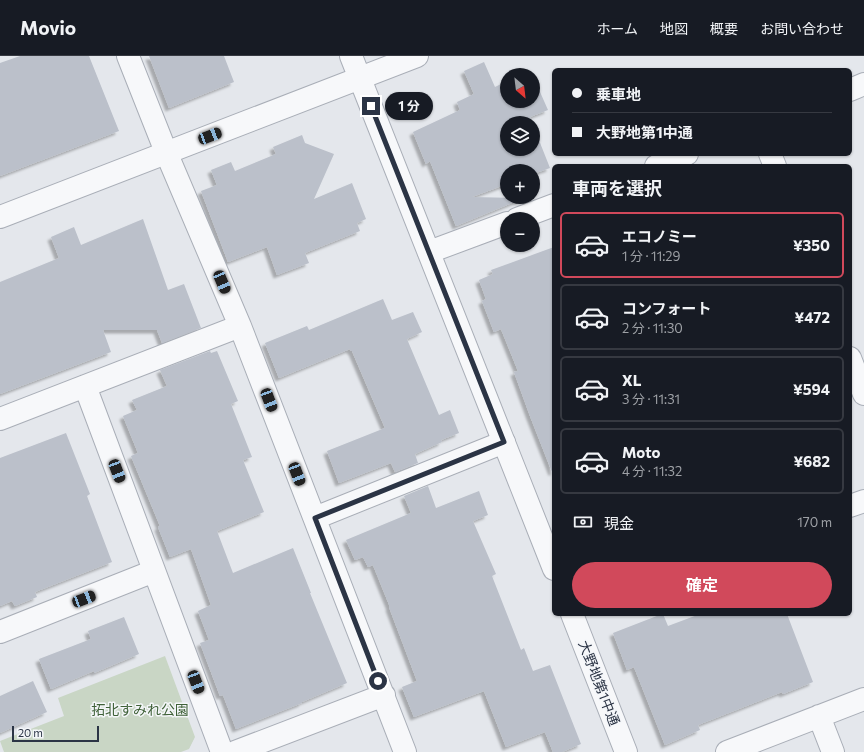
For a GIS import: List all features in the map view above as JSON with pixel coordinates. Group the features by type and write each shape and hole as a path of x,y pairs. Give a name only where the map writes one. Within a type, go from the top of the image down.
{"street":[{"path":"128,56 166,152 240,326 405,752"},
{"path":"351,56 552,564"},
{"path":"0,217 417,56"},
{"path":"852,89 864,84"},
{"path":"661,164 682,156"},
{"path":"536,212 552,206"},
{"path":"429,252 500,226"},
{"path":"0,419 240,326"},
{"path":"852,363 864,394"},
{"path":"85,386 222,752"},
{"path":"315,518 504,442"},
{"path":"852,505 864,501"},
{"path":"0,632 154,571"},
{"name":"大野地第1中通","path":"575,616 626,752"},
{"path":"235,752 384,696"},
{"path":"727,752 864,699"},
{"path":"819,716 833,752"}],"green space":[{"name":"拓北すみれ公園","path":"165,656 195,737 189,749 181,752 4,752 0,741 64,716 58,698"}],"building":[{"path":"20,56 89,56 119,131 0,176 0,63"},
{"path":"149,56 224,56 234,82 169,108"},
{"path":"484,62 495,87 500,84 500,108 540,108 540,92 548,110 533,116 500,116 500,156 540,156 540,143 550,168 540,172 540,164 500,164 500,187 472,197 500,198 500,204 509,204 456,226 430,161 426,164 413,132 460,110 457,102 474,94 464,71"},
{"path":"302,135 305,143 334,154 314,199 352,183 366,219 357,223 360,231 305,253 309,263 277,275 267,247 228,262 201,191 217,185 211,170 231,162 235,171 276,154 273,147"},
{"path":"143,219 168,290 184,284 201,328 162,343 157,330 103,330 111,352 0,394 0,282 59,258 51,237 74,227 81,245"},
{"path":"552,248 552,472 514,372 518,371 501,329 494,332 482,301 486,299 479,280 493,274 491,270"},
{"path":"383,299 392,320 413,312 422,332 407,339 439,415 450,410 459,433 441,440 442,442 415,454 418,463 395,472 391,463 339,483 327,451 385,428 352,351 350,349 279,378 265,343 307,326 309,330"},
{"path":"210,351 211,353 217,351 238,401 231,404 252,457 243,460 264,512 217,531 233,573 293,548 347,683 302,703 236,729 223,695 220,696 200,643 209,640 198,611 211,605 191,549 170,557 158,527 160,526 131,456 138,453 123,416 137,410 132,400 167,386 160,370"},
{"path":"66,433 90,494 87,496 112,562 35,592 37,597 15,606 12,601 0,606 0,458"},
{"path":"428,486 436,508 479,491 488,515 473,521 496,574 492,576 521,650 524,648 533,671 550,665 581,744 562,752 553,752 545,732 506,747 484,691 414,717 402,687 417,681 390,607 373,565 368,567 363,557 355,560 346,540 411,513 404,496"},
{"path":"657,616 664,616 668,626 695,616 788,616 813,682 783,694 782,692 698,725 700,730 665,745 634,667 627,670 613,633"},
{"path":"124,617 139,654 51,689 39,659 91,639 88,631"},
{"path":"33,681 47,712 0,733 0,696"}],"route":[{"path":"371,106 504,442 315,518 378,681"}]}
